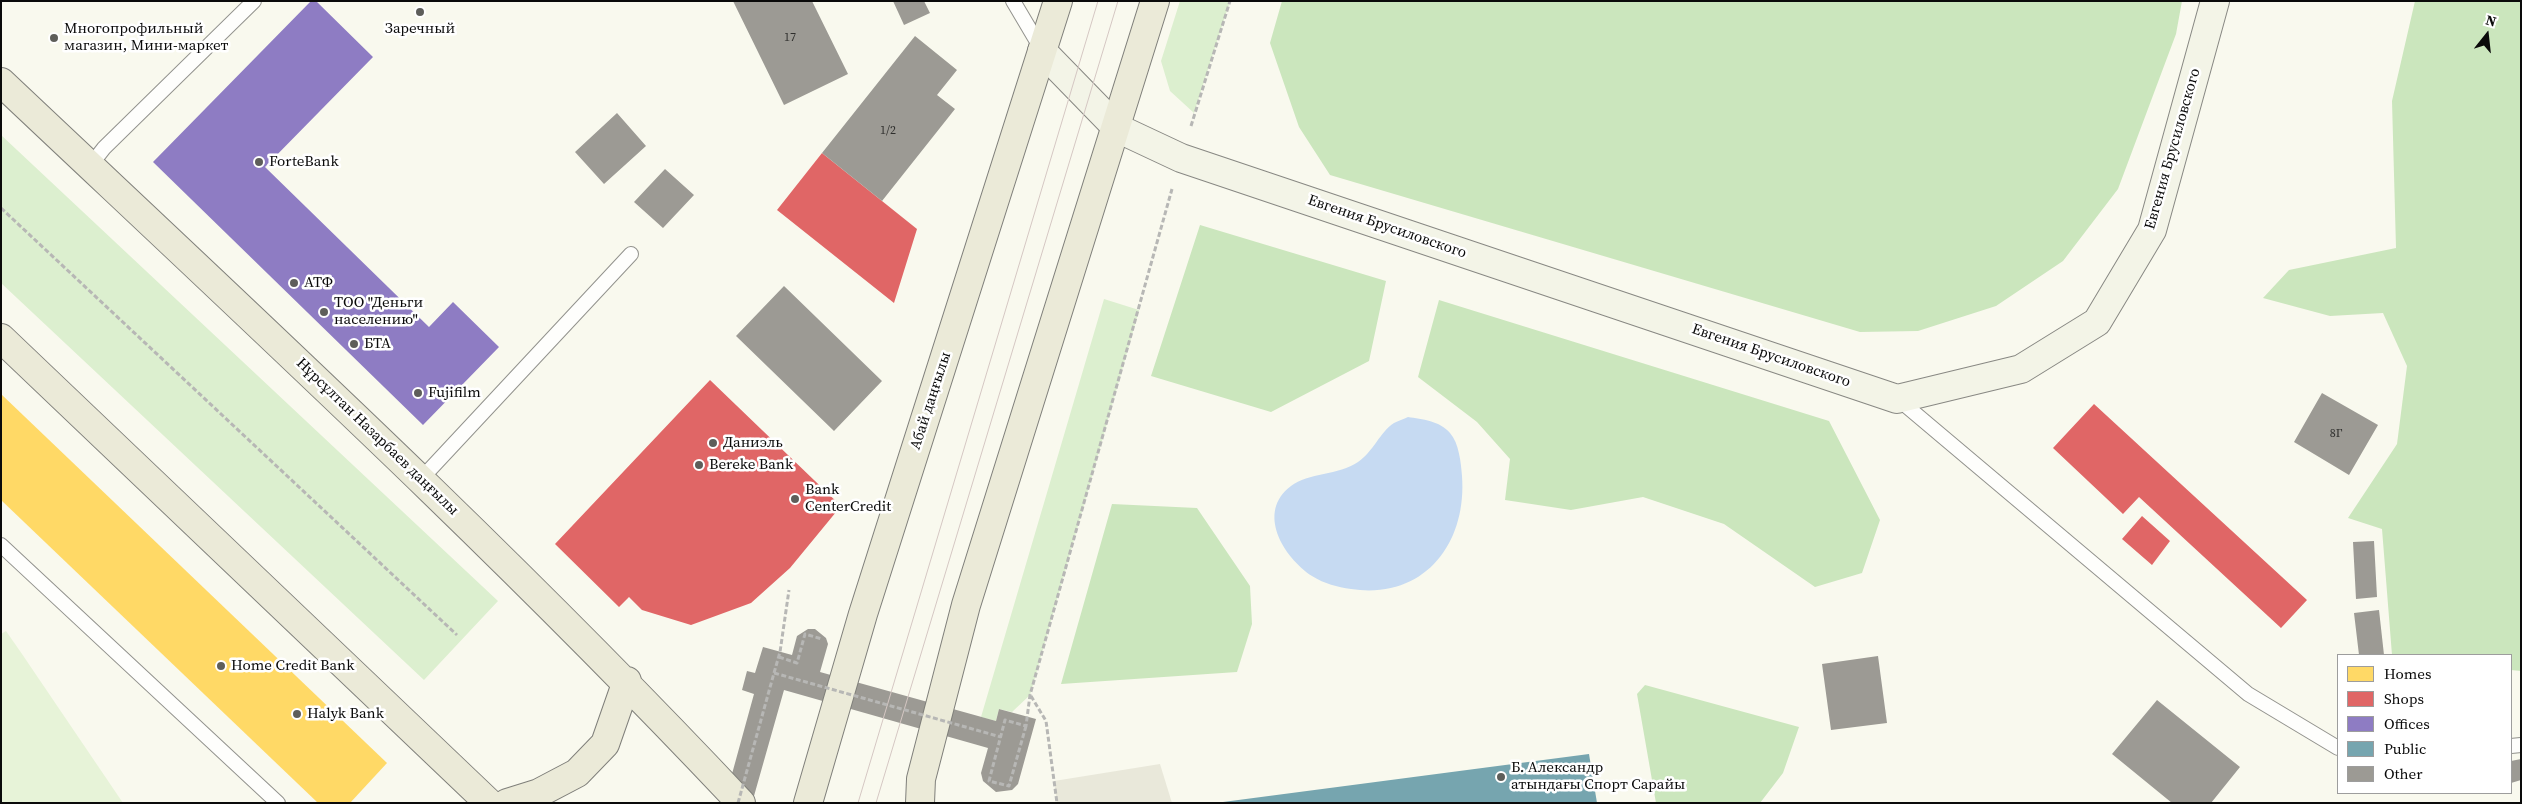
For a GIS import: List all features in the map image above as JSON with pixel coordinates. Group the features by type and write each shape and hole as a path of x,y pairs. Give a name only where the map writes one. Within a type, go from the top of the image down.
{"main road":[{"name":"Абай даңғылы","path":"808,803 863,614 1058,1"},
{"path":"920,803 921,779 966,605 1117,128 1155,1"},
{"name":"Нұрсұлтан Назарбаев даңғылы","path":"1,82 422,478 627,681 740,803"},
{"path":"1,338 489,803"},
{"path":"506,803 539,794 576,773 605,744 627,681"}],"street":[{"name":"Евгения Брусиловского","path":"1117,128 1181,158 1897,398 2021,369 2097,322 2152,230 2215,1"},
{"path":"1042,51 1117,128"}],"lane":[{"path":"90,166 104,148 254,1"},
{"path":"1013,1 1042,51"},
{"path":"422,478 630,254"},
{"path":"1897,398 2248,694 2337,747"},
{"path":"1,545 278,803"}],"path":[{"path":"1026,726 1005,720 989,781 1009,786 1026,726 1030,695 1181,158 1230,1"},
{"path":"1,208 457,635"},
{"path":"740,803 779,657 790,590"},
{"path":"779,657 797,663 805,634 822,639 820,648"},
{"path":"774,672 1001,738"},
{"path":"810,682 812,674"},
{"path":"1030,695 1046,721 1057,803"}],"green space":[{"path":"1180,1 1230,1 1194,113 1170,91 1161,61"},
{"path":"1282,1 2182,1 2176,34 2118,189 2063,261 1996,306 1918,331 1860,332 1330,175 1299,127 1270,43"},
{"path":"2415,1 2521,1 2521,671 2512,670 2512,654 2392,654 2382,529 2348,518 2397,444 2407,366 2383,313 2330,316 2263,298 2289,270 2396,248 2392,101"},
{"path":"1,135 498,601 424,680 1,283"},
{"path":"1200,225 1386,281 1369,361 1271,412 1151,376"},
{"path":"1104,299 1139,310 1030,695 1012,712 999,709 996,721 981,717"},
{"path":"1439,300 1829,421 1880,520 1862,573 1815,587 1724,524 1643,497 1571,510 1505,500 1510,459 1477,422 1418,377"},
{"path":"1112,504 1197,508 1250,586 1252,624 1237,672 1061,684"},
{"path":"6,631 123,803 1,803 1,634"},
{"path":"1645,685 1799,727 1783,773 1760,803 1656,803 1637,694"}],"shaded area":[{"path":"1160,764 1172,803 1057,803 1054,781"}],"water":[{"path":"1408,417 1430,421 1446,429 1453,437 1457,448 1462,476 1462,501 1457,524 1448,545 1436,562 1420,576 1400,586 1377,590 1351,589 1331,585 1312,576 1292,558 1283,546 1278,534 1275,508 1281,497 1291,486 1298,482 1342,469 1358,462 1368,453 1389,427"}],"building: Homes":[{"path":"1,394 387,763 350,803 318,803 1,500"}],"building: Shops":[{"path":"822,153 917,229 894,303 777,210"},
{"name":"Даниэль","path":"710,380 841,506 790,568 751,603 691,625 642,610 629,597 619,607 555,544"},
{"path":"2094,404 2307,600 2281,628 2139,497 2123,514 2053,448"},
{"path":"2142,516 2170,541 2152,565 2122,539"}],"building: Offices":[{"path":"311,1 316,1 373,57 265,167 429,327 453,302 499,347 423,425 153,162"}],"building: Public":[{"name":"Б. Александр атындағы Спорт Сарайы","path":"1589,754 1597,803 1223,803 1223,802"}],"building: Other":[{"path":"733,1 812,1 848,74 784,105"},
{"path":"893,1 924,1 930,13 904,25"},
{"path":"915,36 957,70 937,95 955,109 882,201 822,153"},
{"path":"617,113 646,146 604,184 575,152"},
{"path":"665,169 694,195 663,228 634,202"},
{"path":"784,286 882,381 834,431 736,336"},
{"path":"2322,393 2378,425 2349,475 2294,442"},
{"path":"2374,541 2377,597 2356,599 2353,542"},
{"path":"2379,610 2384,654 2359,654 2354,613"},
{"path":"808,629 815,629 826,638 828,644 820,672 996,721 999,709 1036,719 1018,784 1012,790 996,792 983,781 981,773 988,748 784,690 752,803 724,803 754,694 742,690 747,671 755,673 763,647 792,655 797,636"},
{"path":"1878,656 1887,723 1831,730 1822,664"},
{"path":"2157,700 2240,767 2211,803 2172,803 2112,754"},
{"path":"2521,759 2521,780 2512,783 2512,761"}],"tram line":[{"path":"858,803 1098,1"},
{"path":"876,803 1118,1"}],"place":[{"name":"Заречный","path":"420,12"},
{"name":"Многопрофильный магазин, Мини-маркет","path":"54,38"},
{"name":"ForteBank","path":"259,162"},
{"name":"АТФ","path":"294,283"},
{"name":"ТОО \"Деньги населению\"","path":"324,312"},
{"name":"БТА","path":"354,344"},
{"name":"Fujifilm","path":"418,393"},
{"name":"Даниэль","path":"713,443"},
{"name":"Bereke Bank","path":"699,465"},
{"name":"Bank CenterCredit","path":"795,499"},
{"name":"Home Credit Bank","path":"221,666"},
{"name":"Halyk Bank","path":"297,714"},
{"name":"Б. Александр атындағы Спорт Сарайы","path":"1501,777"}]}
